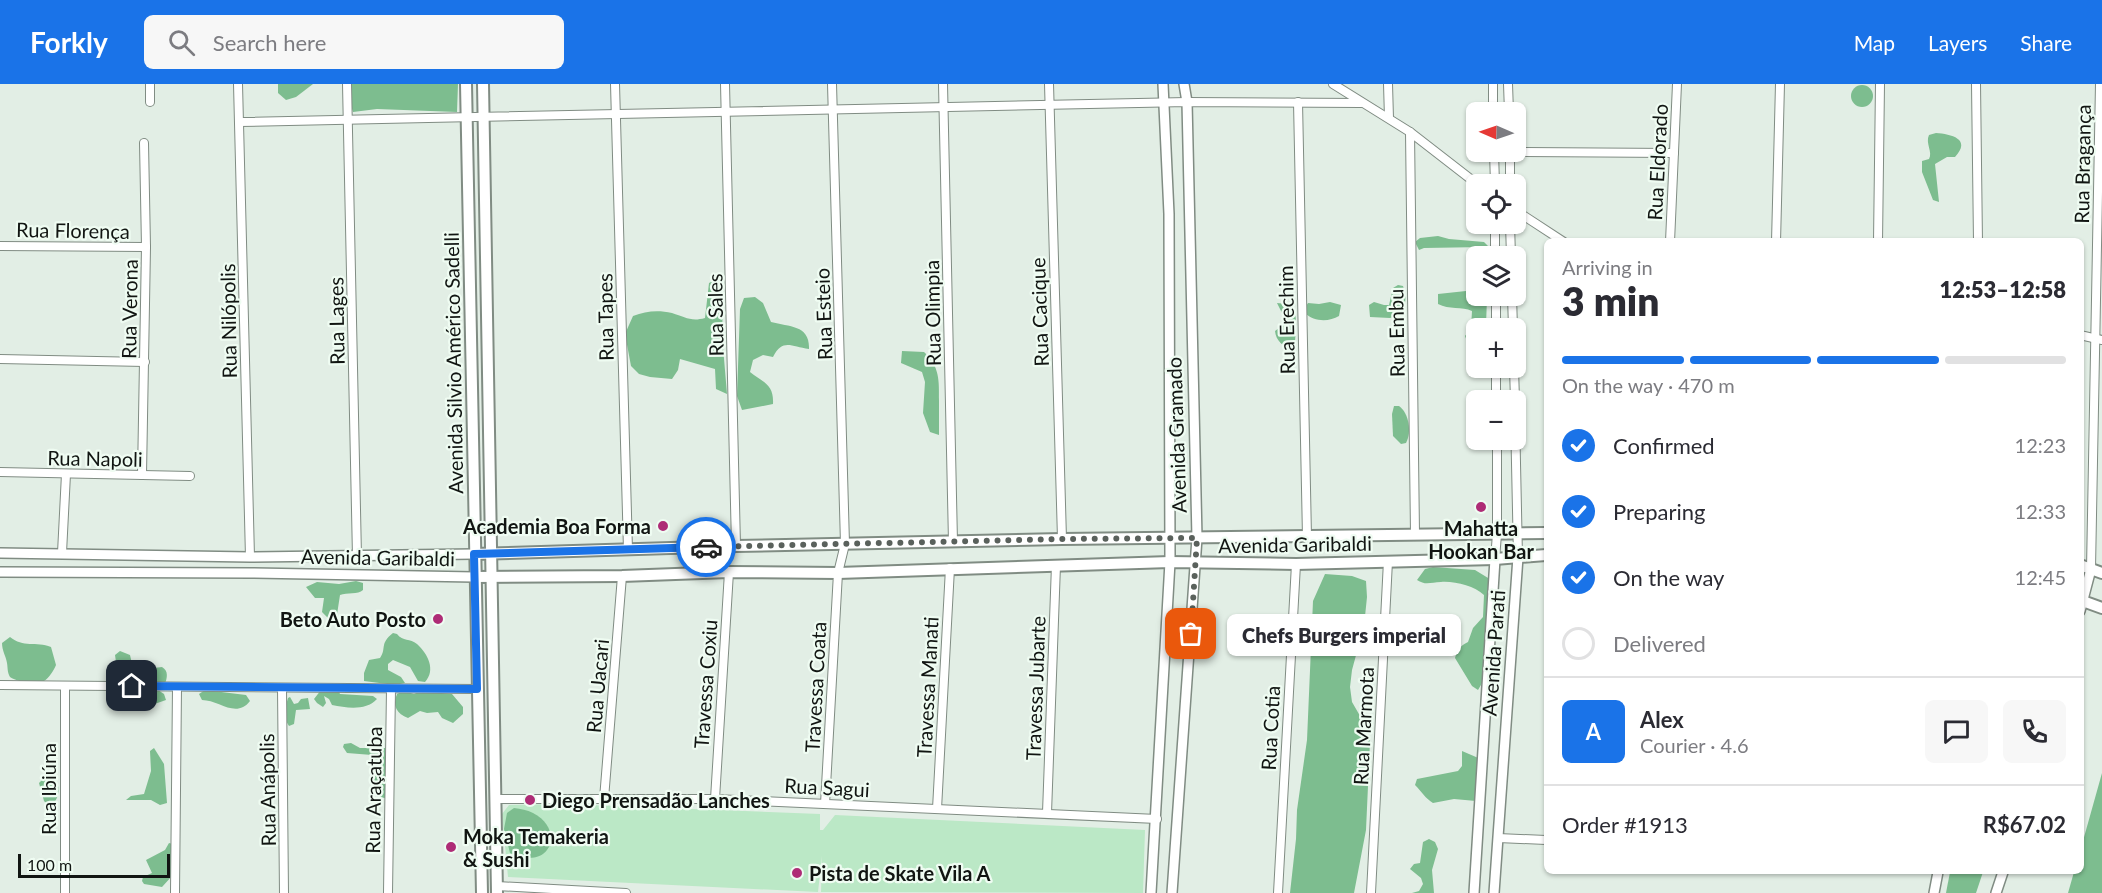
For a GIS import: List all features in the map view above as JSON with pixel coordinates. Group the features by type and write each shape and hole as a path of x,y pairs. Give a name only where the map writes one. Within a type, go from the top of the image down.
{"main road":[{"name":"Avenida Silvio Américo Sadelli","path":"466,84 482,893"},
{"name":"Avenida Silvio Américo Sadelli","path":"483,84 497,890"},
{"path":"471,348 488,348"},
{"name":"Avenida Garibaldi","path":"474,554 1062,539 1544,533"},
{"name":"Avenida Garibaldi","path":"474,577 622,576 729,572 838,573 1170,562 1296,564 1495,559 1544,555"},
{"path":"2086,567 2102,573"},
{"path":"2084,605 2102,608"}],"street":[{"path":"150,84 150,102"},
{"name":"Rua Nilópolis","path":"238,84 250,557"},
{"name":"Rua Lages","path":"347,84 357,557"},
{"name":"Rua Tapes","path":"615,84 628,550"},
{"name":"Rua Sales","path":"725,84 736,546"},
{"name":"Rua Esteio","path":"832,84 846,544 838,573"},
{"name":"Rua Olimpia","path":"943,84 953,542"},
{"name":"Rua Cacique","path":"1049,84 1062,539"},
{"name":"Avenida Gramado","path":"1151,893 1170,562 1169,214 1163,84"},
{"name":"Avenida Gramado","path":"1172,893 1197,538 1185,84"},
{"path":"1333,84 1410,132 1466,175"},
{"path":"1388,84 1389,118"},
{"path":"1493,84 1493,102"},
{"path":"1508,84 1509,102"},
{"name":"Rua Eldorado","path":"1670,238 1677,84"},
{"path":"1776,238 1780,84"},
{"path":"1878,238 1880,84"},
{"path":"1976,84 1978,238"},
{"name":"Rua Bragança","path":"2086,567 2099,340 2100,84"},
{"path":"239,122 1187,102 1361,103"},
{"name":"Rua Erechim","path":"1298,102 1307,537"},
{"name":"Rua Embu","path":"1410,132 1415,534"},
{"name":"Rua Verona","path":"142,475 146,248 144,144"},
{"path":"1526,152 1674,153"},
{"path":"1169,214 1189,212"},
{"path":"1526,217 1558,238"},
{"name":"Rua Florença","path":"0,246 146,248"},
{"path":"2084,336 2099,340"},
{"path":"1171,353 1191,351"},
{"path":"0,359 145,362"},
{"name":"Avenida Parati","path":"1474,893 1497,534 1497,450"},
{"name":"Avenida Parati","path":"1494,893 1518,557 1516,450"},
{"name":"Rua Napoli","path":"0,472 190,476"},
{"path":"62,573 66,474"},
{"name":"Avenida Garibaldi","path":"0,553 225,557 474,554"},
{"path":"224,573 225,557"},
{"path":"250,557 251,573"},
{"name":"Rua Marmota","path":"1371,893 1388,561"},
{"name":"Rua Cotia","path":"1278,893 1296,564"},
{"name":"Travessa Jubarte","path":"1047,813 1056,565"},
{"path":"2084,582 2086,567"},
{"name":"Travessa Manati","path":"937,809 950,568"},
{"name":"Avenida Garibaldi","path":"0,572 474,577"},
{"name":"Travessa Coxiu","path":"715,799 729,572"},
{"name":"Travessa Coata","path":"825,804 838,573"},
{"name":"Rua Uacari","path":"604,799 622,576"},
{"path":"0,685 477,689"},
{"name":"Rua Ibiúna","path":"65,686 65,893"},
{"path":"175,893 177,687"},
{"name":"Rua Anápolis","path":"282,688 284,893"},
{"name":"Rua Araçatuba","path":"388,893 391,688"},
{"name":"Rua Sagui","path":"495,799 715,799 1157,819"},
{"path":"1498,838 1544,840"},
{"path":"1934,893 1938,874"},
{"path":"1996,893 2002,874"},
{"path":"497,890 626,893"}],"green space":[{"path":"278,84 313,84 296,97 286,100 278,93"},
{"path":"344,84 458,84 457,112 377,109 353,112"},
{"path":"1862,85 1870,88 1873,96 1870,104 1862,107 1854,104 1851,96 1854,88"},
{"path":"1936,133 1953,136 1958,139 1961,146 1955,157 1947,157 1935,164 1939,202 1933,200 1922,172 1922,161 1929,159 1930,156 1929,135"},
{"path":"1438,236 1484,242 1488,246 1419,250 1415,242 1420,238"},
{"path":"718,279 723,302 722,335 727,394 716,389 715,369 680,359 678,370 672,379 639,374 631,366 625,334 633,316 657,311 692,319 705,318 709,283"},
{"path":"1398,285 1403,286 1405,297 1405,304 1400,315 1390,318 1370,317 1369,305 1374,302 1389,305 1393,288"},
{"path":"1466,291 1466,306 1487,306 1486,318 1472,318 1472,311 1438,304 1438,294"},
{"path":"755,297 763,303 771,322 792,326 802,331 806,335 809,349 788,345 780,347 773,357 763,355 753,360 750,372 770,388 773,404 742,410 737,396 740,309 744,298"},
{"path":"1330,302 1341,305 1339,316 1322,320 1305,313 1308,303"},
{"path":"1277,303 1291,307 1296,318 1295,346 1291,350 1280,343 1276,335 1275,331 1287,322 1286,316"},
{"path":"902,351 924,352 936,369 939,387 939,435 930,432 923,413 925,382 922,372 901,363"},
{"path":"1394,406 1399,406 1407,418 1409,434 1406,443 1401,444 1393,436"},
{"path":"1433,567 1475,570 1493,581 1491,608 1485,628 1487,642 1485,678 1478,690 1472,686 1455,658 1459,648 1468,642 1473,628 1483,617 1484,595 1458,583 1426,583 1417,580 1425,569"},
{"path":"1325,574 1352,576 1366,581 1364,626 1352,670 1350,687 1352,702 1367,728 1370,742 1366,830 1354,893 1290,893 1297,810 1307,740 1313,601"},
{"path":"356,581 363,583 363,590 340,595 336,621 332,622 322,612 324,598 315,598 306,587 317,582 339,584"},
{"path":"393,633 414,642 424,652 430,667 425,682 418,681 410,667 393,660 388,664 388,670 401,677 405,683 395,685 364,681 364,673 369,660 380,658 386,640"},
{"path":"10,637 20,642 51,647 56,665 46,680 31,683 10,677 2,643"},
{"path":"120,651 130,655 133,668 136,670 162,667 167,673 165,684 132,683 119,680 115,677 122,670 122,666 116,662 115,655"},
{"path":"155,688 164,694 166,700 146,707 134,707 130,701 130,692 133,689"},
{"path":"205,690 246,695 250,701 245,706 233,709 202,700 199,694"},
{"path":"321,690 338,690 340,694 373,696 377,699 362,707 350,708 332,705 324,696 326,703 323,707 314,699"},
{"path":"404,691 414,694 421,691 452,694 463,707 463,714 453,723 442,718 438,712 420,711 408,718 398,712 395,706 397,694"},
{"path":"290,697 294,704 301,699 308,698 310,709 296,710 294,724 289,726 283,716"},
{"path":"351,743 360,748 385,748 385,798 378,797 376,792 373,782 372,755 347,753 343,747 344,744"},
{"path":"154,748 164,764 167,803 160,805 151,800 126,800 131,796 144,794 151,771 150,751"},
{"path":"1462,751 1483,760 1476,801 1454,799 1433,803 1415,785 1417,779 1458,771 1462,766"},
{"path":"2102,773 2102,893 2068,893 2073,874 2084,874 2084,837"},
{"path":"54,777 58,785 58,793 53,804 49,806 44,801 39,783 44,778"},
{"path":"563,804 820,814 820,830 823,830 835,815 1145,830 1143,893 821,892 822,856 818,892 508,877 502,814 509,805"},
{"path":"514,808 533,813 543,820 549,829 551,838 544,853 536,857 524,857 510,853 504,829 507,813"},
{"path":"1429,839 1435,842 1438,849 1432,870 1434,893 1412,893 1419,891 1423,884 1421,878 1410,869 1414,864 1420,863 1423,842"},
{"path":"169,843 173,844 172,876 162,887 144,884 143,877 152,873 146,860 165,850"},
{"path":"1950,874 1982,874 1976,893 1946,893"}],"way so far":[{"path":"706,547 1197,538 1191,634"}],"place":[{"name":"Mahatta Hookan Bar","path":"1481,507"},
{"name":"Academia Boa Forma","path":"663,526"},
{"name":"Beto Auto Posto","path":"438,619"},
{"name":"Chefs Burgers imperial","path":"1191,634"},
{"name":"Diego Prensadão Lanches","path":"530,800"},
{"name":"Moka Temakeria & Sushi","path":"451,847"},
{"name":"Pista de Skate Vila A","path":"797,873"}],"route":[{"path":"132,686 477,689 474,554 706,547"}]}
